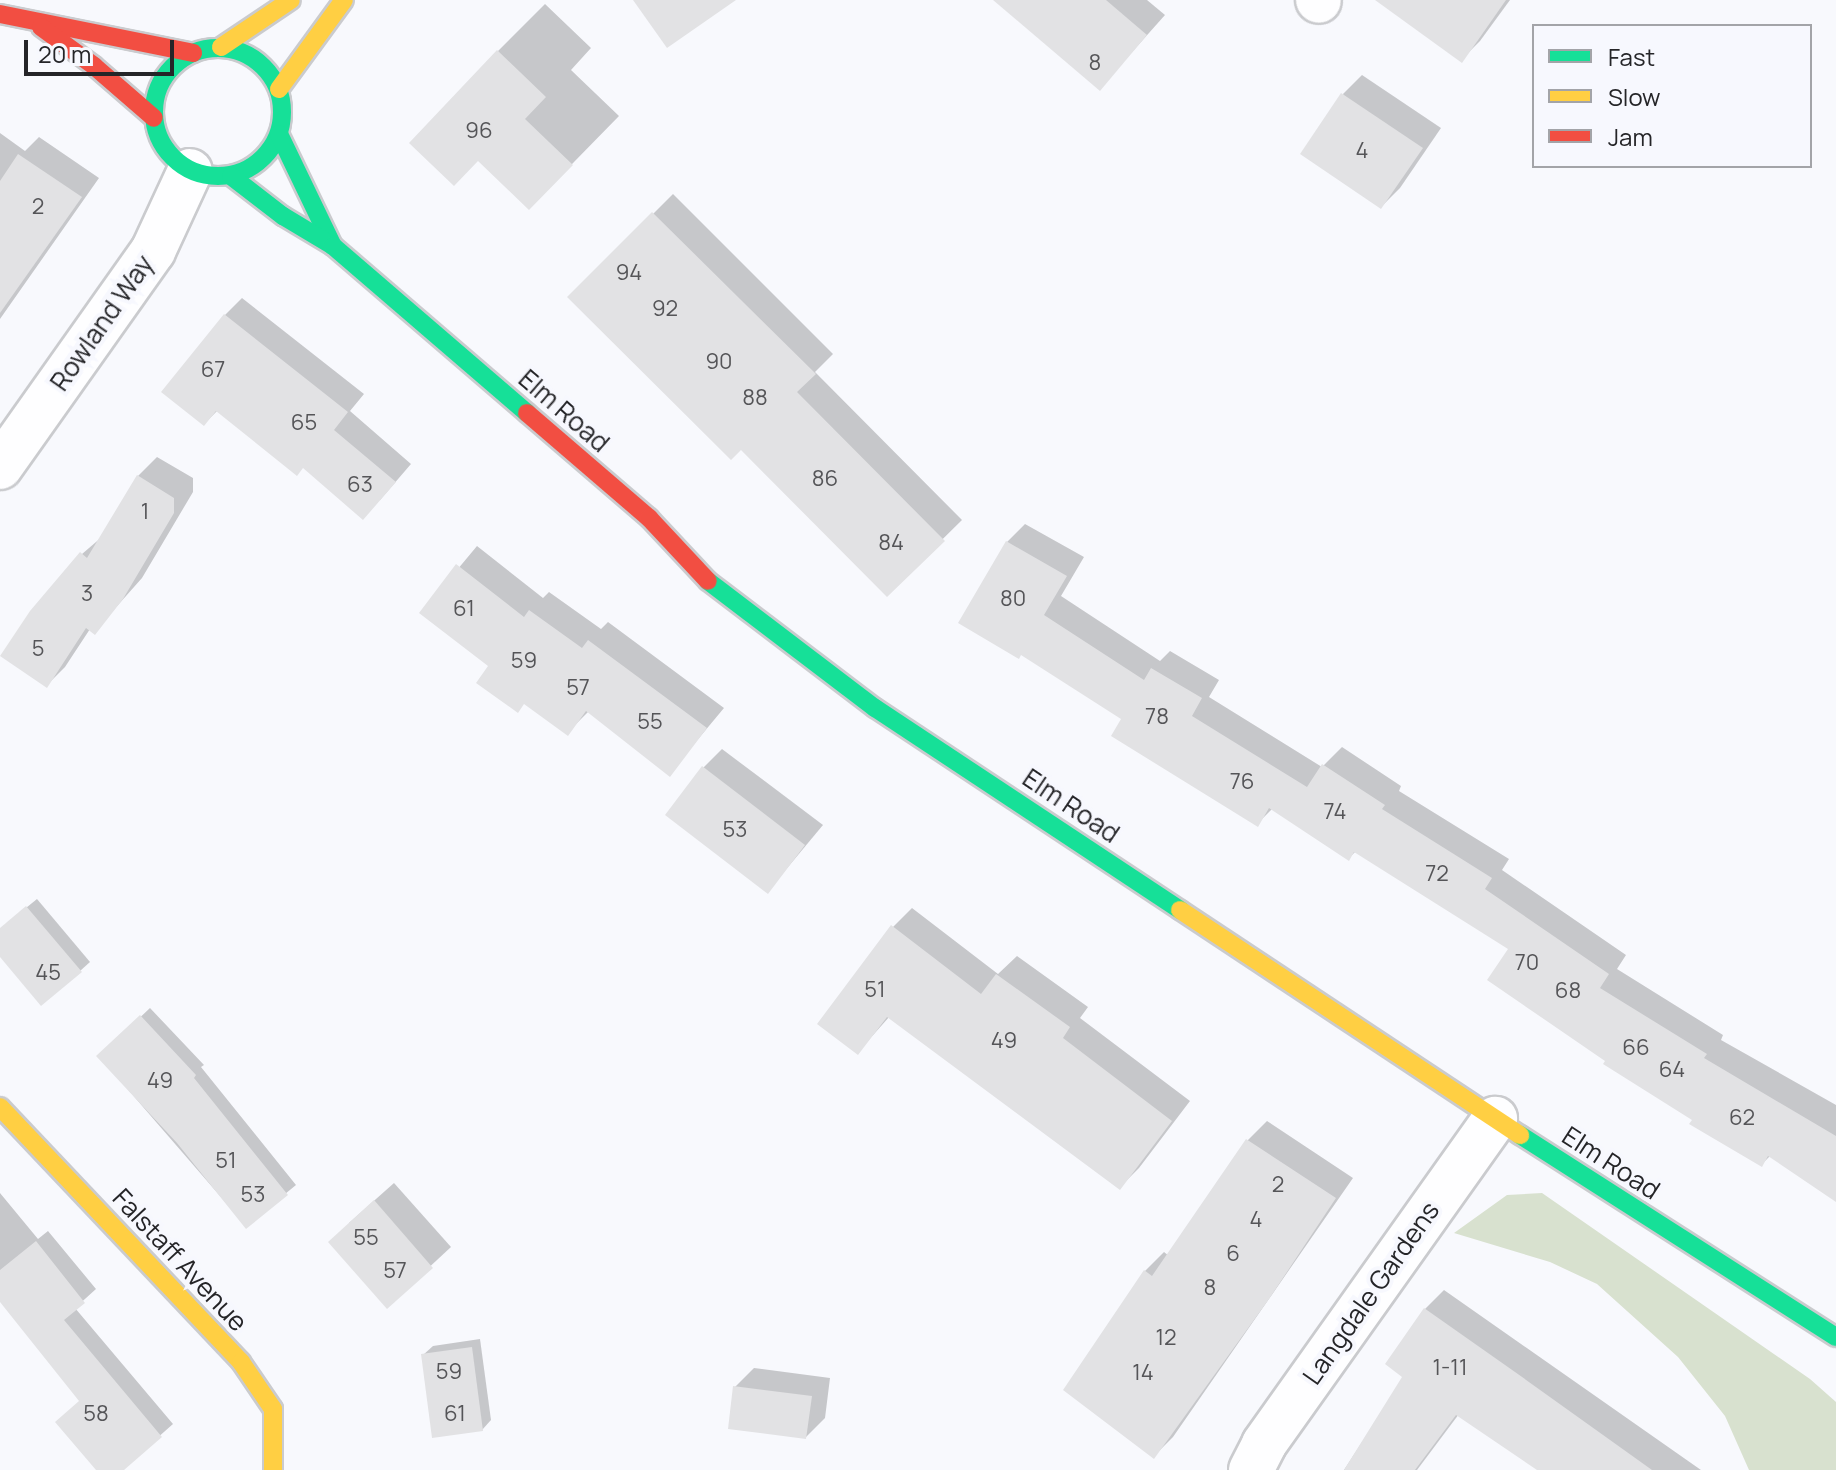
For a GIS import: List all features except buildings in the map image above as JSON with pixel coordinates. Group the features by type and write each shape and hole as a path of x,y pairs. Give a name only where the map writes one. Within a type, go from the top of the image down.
{"main road":[{"path":"221,47 257,59 279,89 283,112 279,134 269,153 252,168 210,174 178,163 163,145 154,118 155,97 163,79 175,63 193,53 221,47 291,0"},
{"path":"279,89 344,0"},
{"path":"0,14 36,23 112,34 193,53"},
{"path":"36,23 94,66 154,118"},
{"name":"Elm Road","path":"279,134 333,246"},
{"name":"Elm Road","path":"210,174 333,246 649,518 726,596 875,708 1495,1119 1836,1337"},
{"name":"Falstaff Avenue","path":"0,1107 241,1362 273,1409 273,1470"}],"street":[{"name":"Rowland Way","path":"0,467 210,174"},
{"name":"Langdale Gardens","path":"1251,1470 1264,1444 1495,1119"}],"green space":[{"path":"1542,1193 1810,1379 1836,1402 1836,1470 1749,1470 1725,1416 1678,1357 1597,1284 1550,1262 1454,1233 1507,1195"}],"traffic: fast":[{"path":"218,48 243,52 264,66 278,87 282,112 278,137 264,158 243,172 218,176 193,172 172,158 158,137 154,112 158,87 172,66 193,52 218,48"},
{"path":"279,134 333,246"},
{"path":"231,176 283,216 333,246 527,413"},
{"path":"708,581 875,708 1180,910"},
{"path":"1520,1135 1836,1337"}],"traffic: slow":[{"path":"221,47 291,0"},
{"path":"279,89 344,0"},
{"path":"1180,910 1520,1135"},
{"path":"0,1107 241,1362 273,1409 273,1470"}],"traffic: jam":[{"path":"0,14 193,53"},
{"path":"41,27 94,66 154,118"},
{"path":"527,413 649,518 708,581"}]}
